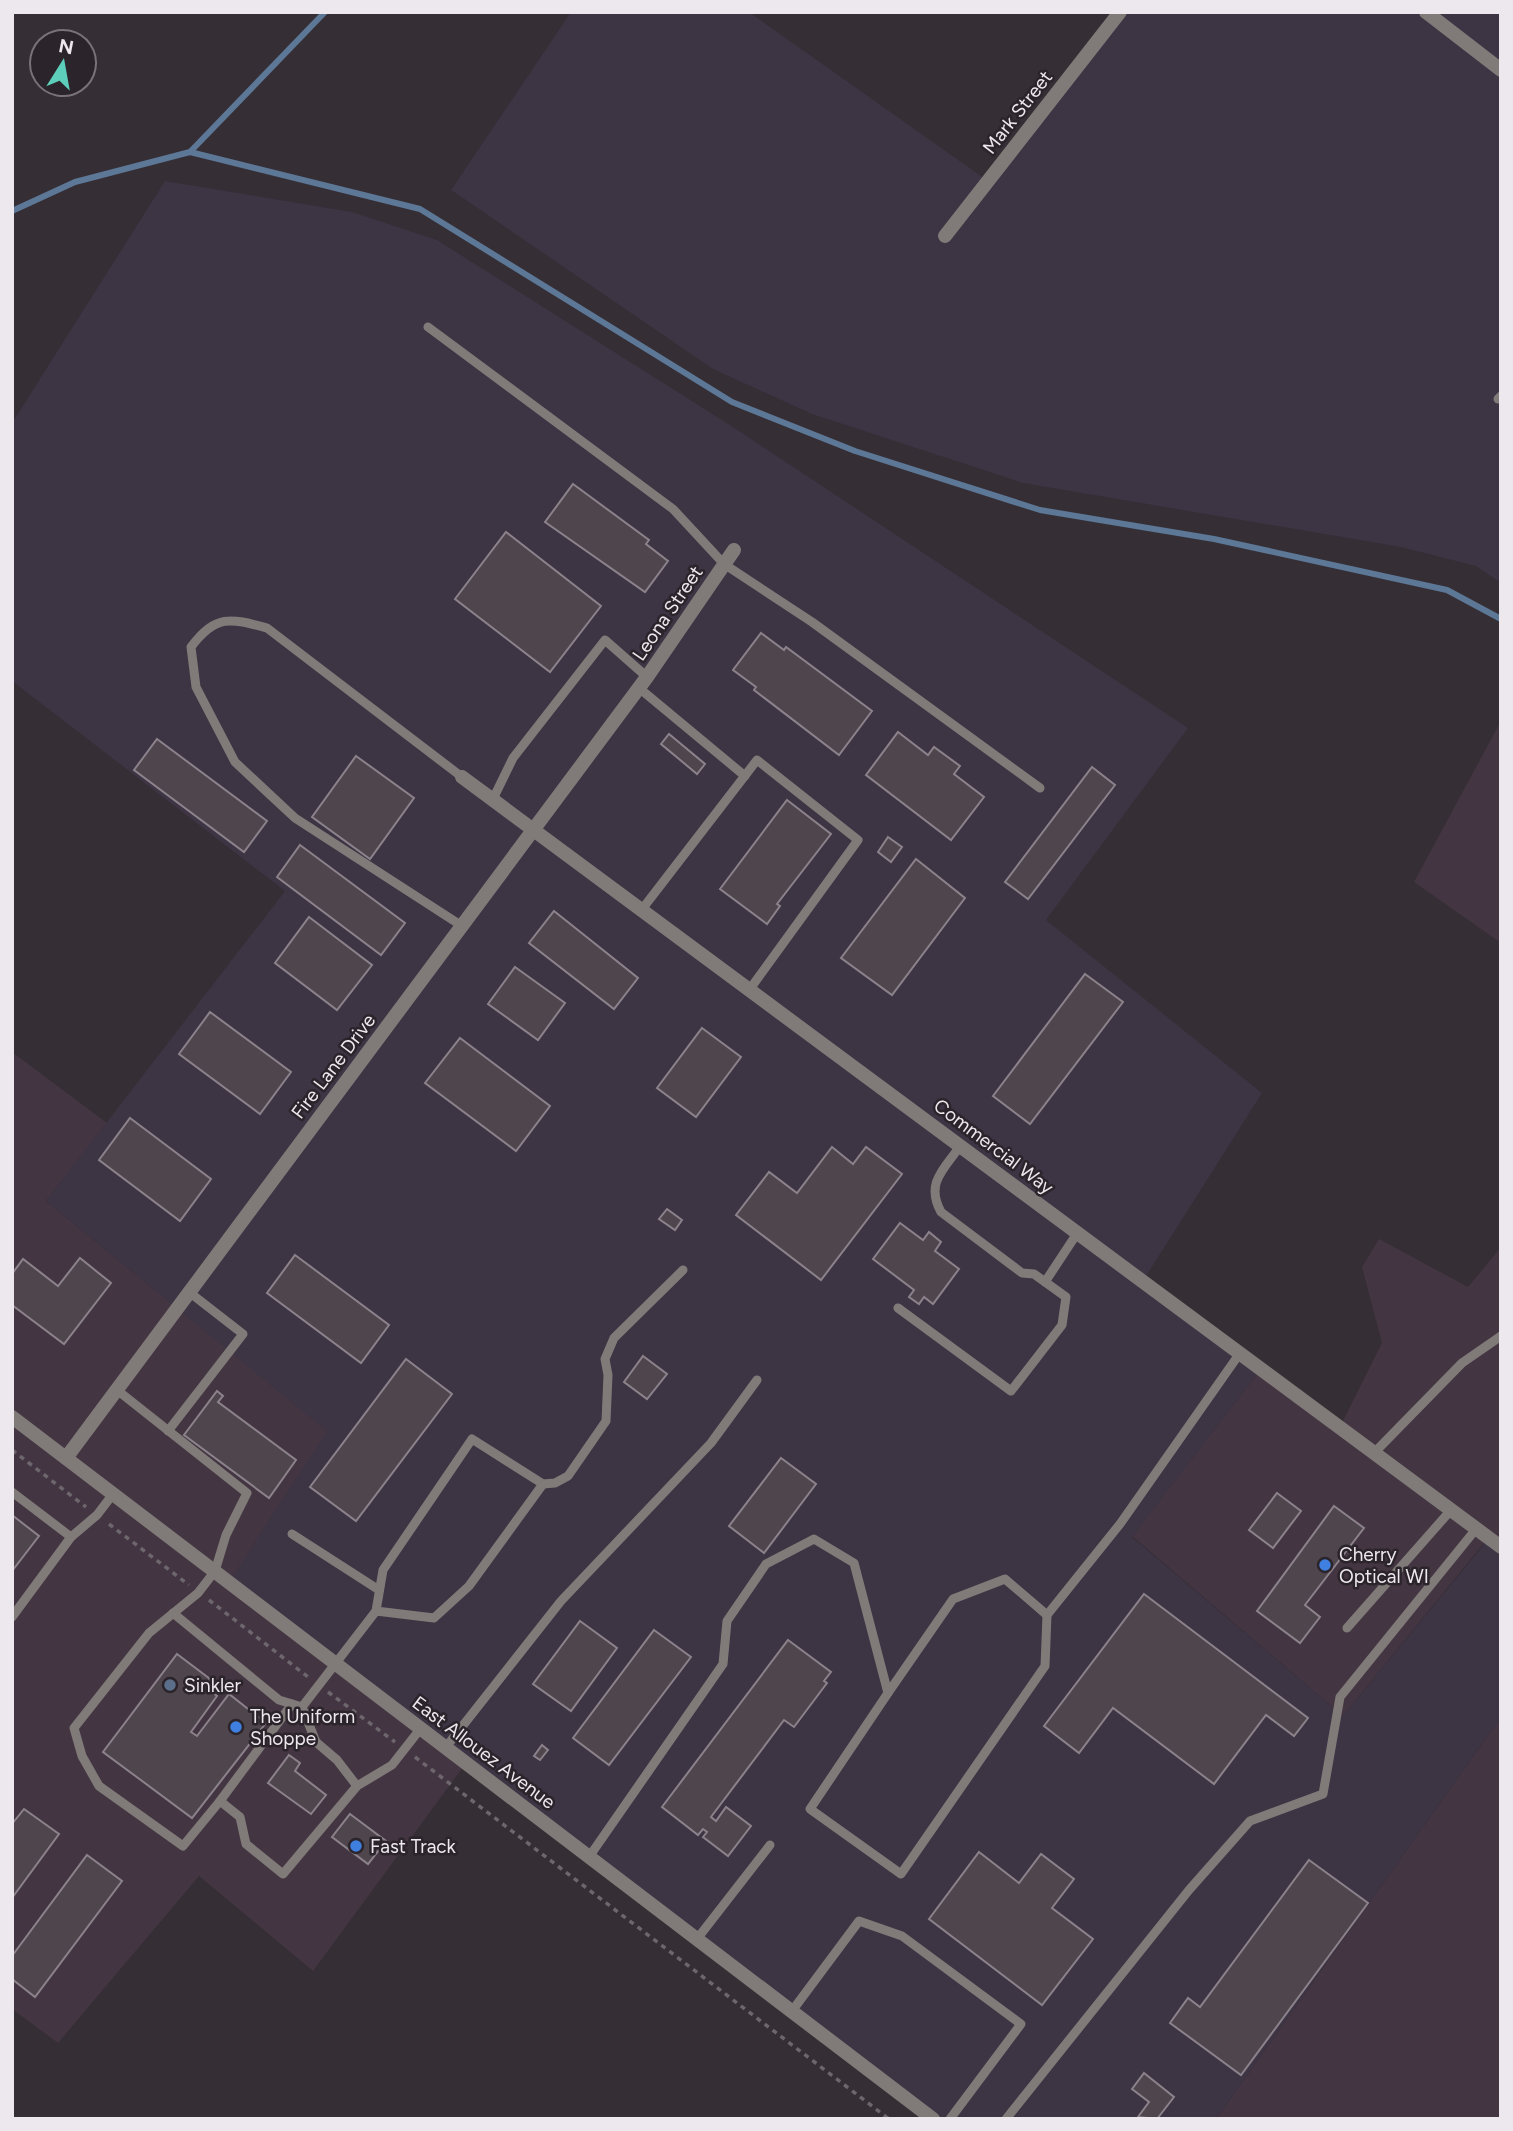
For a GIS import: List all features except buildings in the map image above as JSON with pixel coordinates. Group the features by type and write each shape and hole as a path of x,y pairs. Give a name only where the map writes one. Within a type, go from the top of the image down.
{"street":[{"name":"Mark Street","path":"944,236 1120,12"},
{"path":"1426,12 1501,70"},
{"name":"Leona Street","path":"639,688 734,550"},
{"name":"Fire Lane Drive","path":"66,1458 639,688"},
{"name":"Commercial Way","path":"462,777 643,908 1501,1547"},
{"name":"East Allouez Avenue","path":"12,1417 933,2119"}],"lane":[{"path":"428,327 674,509 724,564 812,622 1041,789"},
{"path":"462,777 267,628 233,619 205,628 191,647 196,687 235,762 295,818 462,926"},
{"path":"492,799 513,758 605,640 639,688 745,776"},
{"path":"643,908 757,760 858,840 750,989"},
{"path":"898,1308 1011,1391 1062,1325 1066,1297 1034,1274 1022,1273 941,1212 934,1199 933,1186 961,1145"},
{"path":"1045,1282 1078,1232"},
{"path":"302,1707 376,1611 383,1570 472,1439 543,1484 555,1483 568,1476 606,1421 608,1375 605,1359 614,1338 682,1270"},
{"path":"168,1431 243,1334 189,1292"},
{"path":"1374,1453 1462,1363 1501,1335"},
{"path":"1047,1615 1005,1579 953,1599 810,1809 901,1874 1045,1666 1047,1615 1120,1524 1240,1353"},
{"path":"446,1747 561,1601 711,1443 757,1380"},
{"path":"117,1390 247,1493 226,1535 215,1571 198,1592 149,1633 74,1728 82,1756 99,1786 183,1846 292,1704"},
{"path":"376,1611 434,1618 469,1586 543,1484"},
{"path":"12,1492 71,1537"},
{"path":"12,1617 71,1537 97,1515 113,1494"},
{"path":"1347,1628 1451,1510"},
{"path":"1006,2119 1189,1891 1250,1821 1323,1794 1340,1697 1476,1529"},
{"path":"292,1534 379,1590"},
{"path":"589,1857 723,1664 727,1621 766,1564 814,1539 854,1563 888,1693"},
{"path":"173,1613 279,1700 302,1707"},
{"path":"302,1707 316,1742 337,1759 357,1786"},
{"path":"220,1801 240,1817 246,1844 283,1874 357,1786 392,1765 421,1728"},
{"path":"697,1939 771,1845"},
{"path":"792,2011 859,1921 902,1936 1021,2024 950,2119"}],"path":[{"path":"12,1450 889,2119"}],"shaded area":[{"path":"571,12 749,12 988,181 1120,12 1501,12 1501,583 1476,566 1401,547 1023,483 812,414 713,369 451,190"},
{"path":"165,181 352,212 437,240 733,427 1188,728 1046,920 1262,1093 1143,1281 1261,1369 1132,1537 1343,1716 1489,1538 1501,1547 1501,1717 1216,2119 933,2119 229,1582 327,1431 46,1201 285,891 12,681 12,423"},
{"path":"1501,721 1501,943 1414,882"},
{"path":"12,1052 107,1123 46,1201 328,1431 466,1763 313,1971 199,1876 58,2043 12,2009"},
{"path":"1379,1239 1468,1287 1501,1247 1501,1547 1488,1538 1343,1716 1132,1536 1261,1369 1340,1427 1382,1343 1362,1267"},
{"path":"1501,1717 1501,2119 1216,2119"}],"waterway":[{"path":"190,152 325,12"},
{"path":"12,211 75,182 190,152 420,209 732,402 855,451 1040,510 1214,539 1447,590 1501,619"}],"place":[{"name":"Cherry Optical WI","path":"1325,1565"},
{"name":"Sinkler","path":"170,1685"},
{"name":"The Uniform Shoppe","path":"236,1727"},
{"name":"Fast Track","path":"356,1846"}]}
